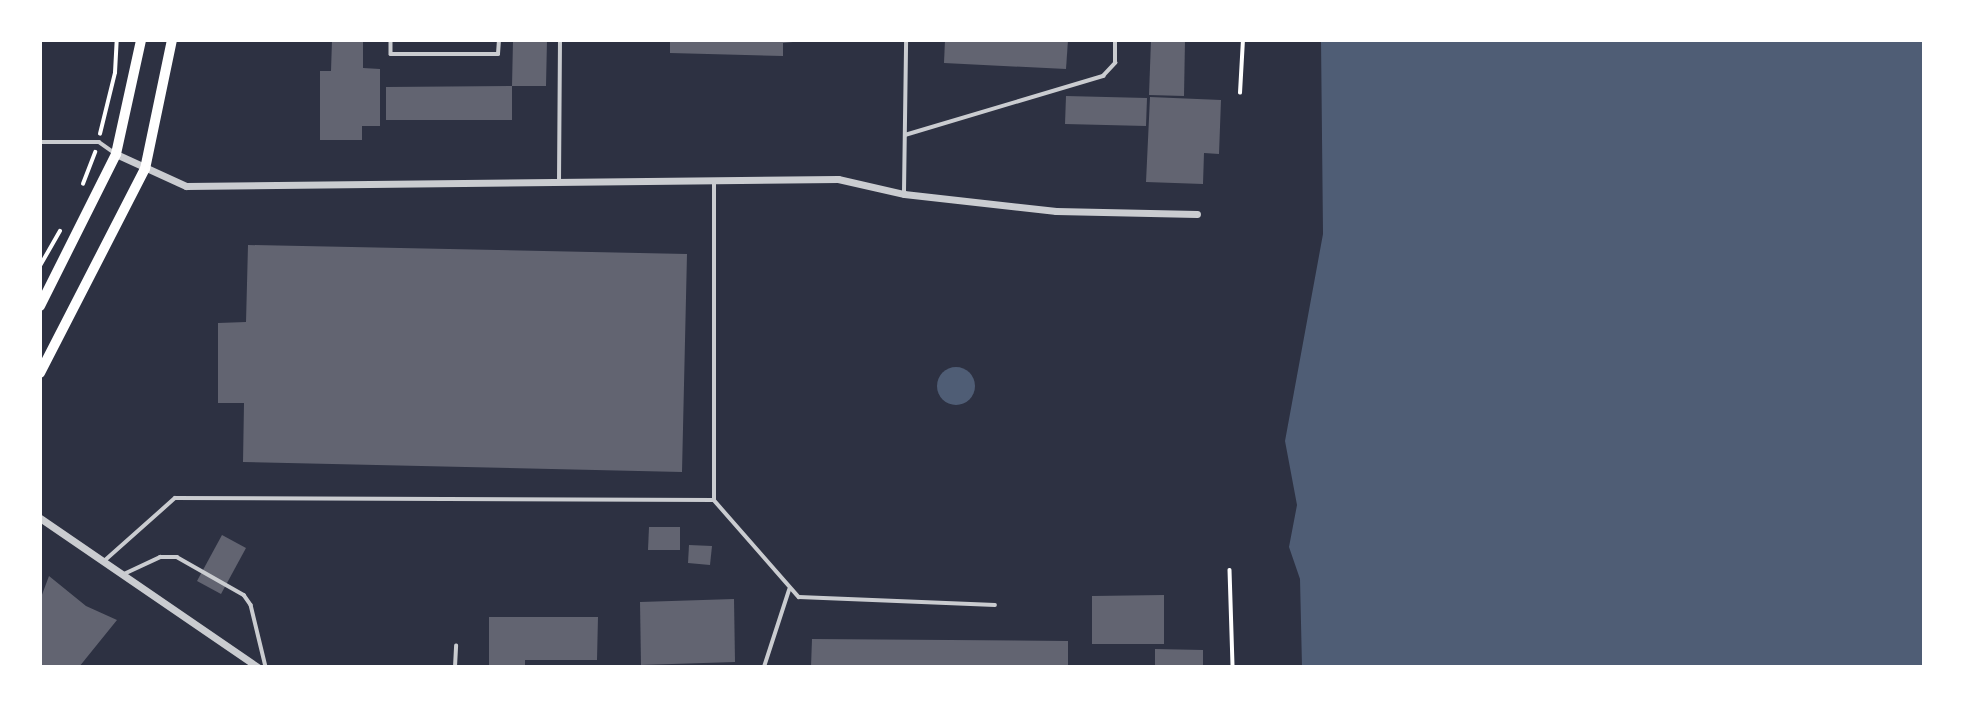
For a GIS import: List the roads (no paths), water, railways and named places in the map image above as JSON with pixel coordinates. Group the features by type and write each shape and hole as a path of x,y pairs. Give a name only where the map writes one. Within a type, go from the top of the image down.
{"main road":[{"path":"40,306 116,154 141,40"},
{"path":"40,373 145,170 172,40"}],"street":[{"path":"116,154 145,170 186,187 838,179 904,194 1056,211 1197,214"},
{"path":"40,517 258,667"}],"lane":[{"path":"391,40 391,54 498,54 499,40"},
{"path":"559,184 560,40"},
{"path":"904,194 906,40"},
{"path":"905,135 1103,76 1115,63 1115,40"},
{"path":"40,142 99,142 116,154"},
{"path":"714,182 714,500 789,590 799,597 995,606"},
{"path":"103,562 175,498 714,500"},
{"path":"122,575 160,557 177,557 244,595 251,605 266,667"},
{"path":"764,667 789,590"},
{"path":"455,667 456,646"}],"water":[{"path":"1321,40 1924,40 1924,667 1302,667 1300,579 1289,547 1297,505 1285,441 1323,234"},
{"path":"956,367 969,373 975,386 969,399 956,405 943,399 937,386 943,373"}]}
